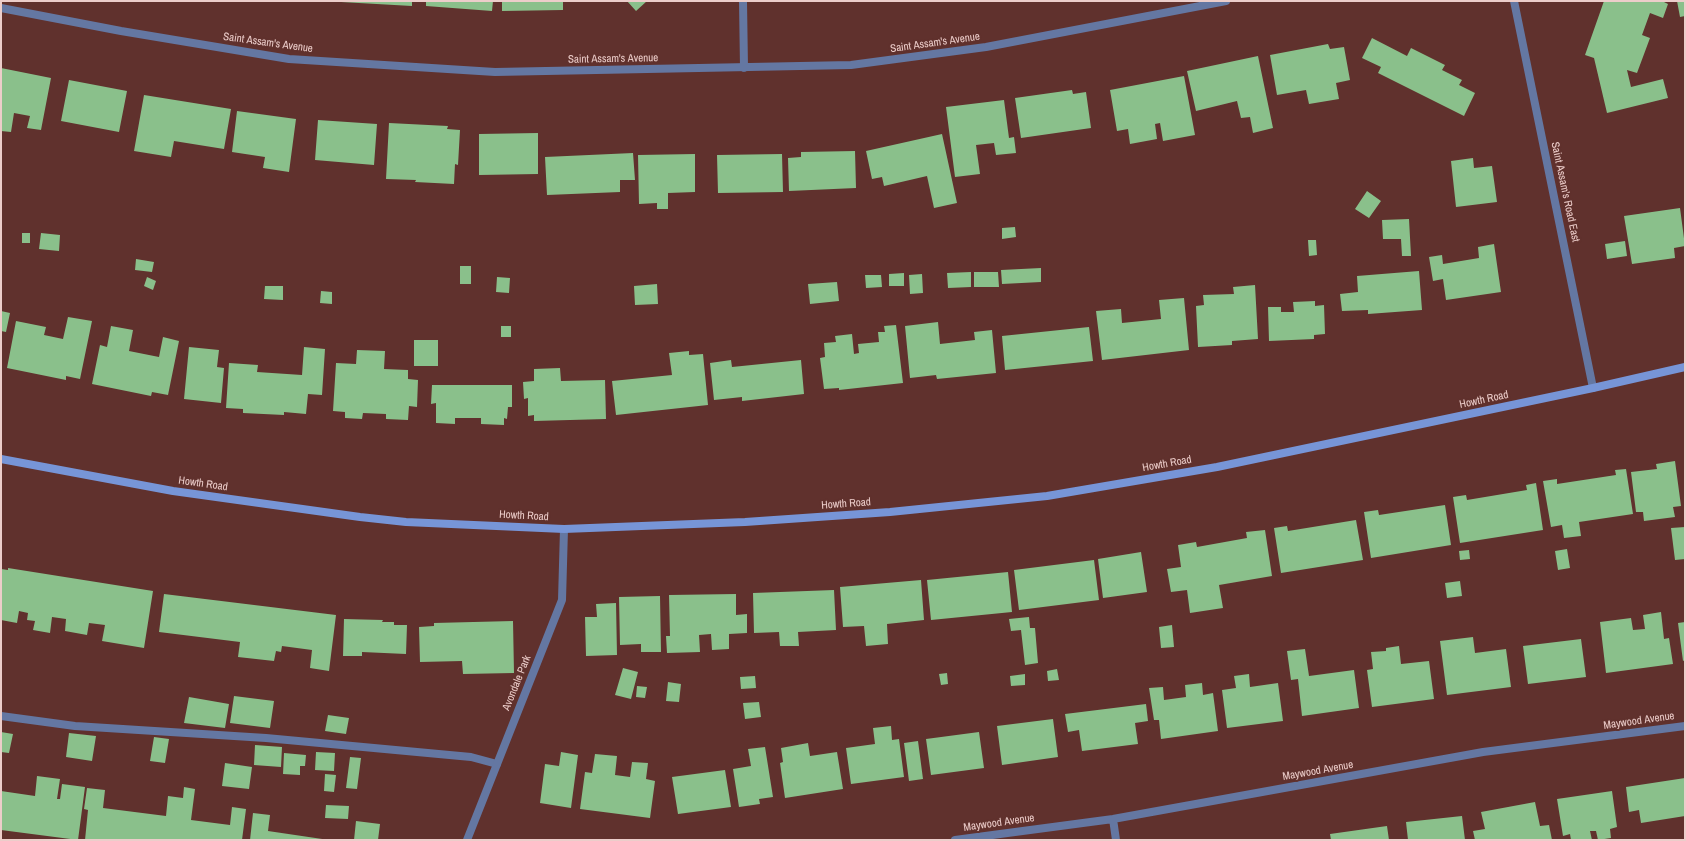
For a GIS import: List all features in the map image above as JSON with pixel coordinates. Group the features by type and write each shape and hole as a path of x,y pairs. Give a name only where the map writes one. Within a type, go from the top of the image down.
{"main road":[{"name":"Howth Road","path":"1,459 173,491 406,522 564,529 745,522 844,515 1047,496 1217,467 1593,388 1685,367"}],"street":[{"path":"743,1 744,68"},
{"name":"Saint Assam's Avenue","path":"1,8 289,59 495,72 851,65 986,47 1226,1"},
{"name":"Saint Assam's Road East","path":"1514,1 1593,388"},
{"name":"Avondale Park","path":"467,840 562,600 564,529"},
{"path":"1,716 75,726 266,738 471,756 497,764"},
{"name":"Maywood Avenue","path":"955,840 1113,819 1483,752 1685,726"},
{"path":"1113,819 1116,840"}],"building":[{"path":"412,1 412,6 341,2"},
{"path":"426,1 493,1 492,11 426,6"},
{"path":"502,1 563,1 563,10 502,11"},
{"path":"627,1 647,1 636,11"},
{"path":"1604,1 1662,1 1668,4 1663,18 1650,13 1642,35 1650,38 1637,73 1627,70 1631,87 1663,79 1668,98 1607,113 1594,58 1585,55"},
{"path":"1677,1 1685,1 1685,16 1680,17"},
{"path":"1372,38 1407,56 1411,48 1445,65 1442,70 1462,80 1459,85 1475,93 1464,116 1378,73 1381,67 1362,58"},
{"path":"1328,44 1330,49 1344,47 1350,80 1336,83 1339,99 1309,104 1306,90 1277,95 1270,55"},
{"path":"1258,56 1273,128 1253,133 1250,117 1241,118 1237,101 1196,111 1187,71"},
{"path":"1,68 51,78 41,130 27,128 30,116 14,113 11,132 1,131"},
{"path":"1184,76 1195,135 1163,141 1160,123 1155,124 1157,139 1130,144 1128,129 1117,131 1110,90"},
{"path":"69,80 127,91 119,132 61,121"},
{"path":"1072,90 1073,94 1086,92 1091,128 1021,138 1015,98"},
{"path":"144,95 231,109 224,149 174,141 171,157 134,151"},
{"path":"1004,100 1009,138 1014,137 1016,153 996,155 994,143 976,145 980,174 955,177 946,107"},
{"path":"237,111 296,119 289,172 263,168 265,157 232,152"},
{"path":"318,120 377,124 374,165 315,160"},
{"path":"389,123 448,126 447,129 460,130 458,165 455,164 454,184 415,182 416,180 386,179"},
{"path":"538,133 538,174 479,175 479,134"},
{"path":"942,134 957,203 934,208 927,176 884,186 882,177 872,179 866,151"},
{"path":"855,151 856,188 789,191 788,158 801,157 801,152"},
{"path":"633,153 635,180 620,180 620,192 547,195 545,157"},
{"path":"695,154 695,192 668,193 668,209 657,209 657,203 639,204 638,155"},
{"path":"782,154 783,192 718,193 717,155"},
{"path":"1473,158 1474,168 1492,166 1497,202 1456,207 1451,161"},
{"path":"1367,191 1381,201 1369,218 1355,209"},
{"path":"1680,208 1685,246 1674,248 1675,258 1632,264 1624,216"},
{"path":"1409,219 1411,256 1402,256 1401,239 1383,239 1382,220"},
{"path":"1015,227 1016,237 1002,239 1002,228"},
{"path":"22,233 30,233 30,243 22,243"},
{"path":"41,233 60,235 59,251 39,249"},
{"path":"1308,240 1316,240 1317,255 1309,256"},
{"path":"1625,241 1627,256 1607,259 1605,244"},
{"path":"1494,244 1501,292 1446,300 1443,279 1433,281 1429,257 1442,255 1443,264 1479,258 1478,247"},
{"path":"136,259 154,262 152,272 135,270"},
{"path":"460,266 471,266 471,284 460,284"},
{"path":"1041,268 1041,282 1002,284 1001,270"},
{"path":"1419,271 1422,310 1368,314 1368,310 1342,311 1340,294 1358,292 1357,276"},
{"path":"971,272 971,287 948,288 947,273"},
{"path":"974,272 998,272 999,287 974,287"},
{"path":"904,273 904,286 889,286 889,274"},
{"path":"922,274 923,293 910,294 909,275"},
{"path":"865,275 881,275 882,287 866,288"},
{"path":"147,277 156,281 153,290 144,286"},
{"path":"497,277 510,278 509,293 496,292"},
{"path":"837,282 839,301 810,304 808,284"},
{"path":"657,284 658,304 635,305 634,286"},
{"path":"1255,285 1258,339 1232,341 1232,345 1198,347 1196,306 1204,305 1203,295 1234,294 1233,287"},
{"path":"265,286 283,286 283,300 264,299"},
{"path":"321,291 332,292 332,304 320,303"},
{"path":"1184,298 1189,350 1102,360 1096,311 1121,309 1122,323 1161,319 1159,300"},
{"path":"1315,301 1315,306 1324,305 1325,334 1314,335 1314,339 1269,341 1268,307 1281,307 1281,312 1294,312 1293,302"},
{"path":"1,311 10,313 6,332 1,331"},
{"path":"68,317 92,321 80,379 66,376 66,380 7,368 16,321 46,327 44,335 63,339"},
{"path":"938,322 940,344 975,340 974,332 992,330 996,373 937,379 936,375 910,378 905,326"},
{"path":"896,325 903,383 839,390 839,388 824,389 820,358 825,357 824,343 836,342 835,336 852,334 854,354 859,353 858,344 879,342 878,332 885,332 884,326"},
{"path":"111,326 133,330 129,351 159,357 163,337 179,341 168,395 152,392 151,396 92,384 100,345 107,347"},
{"path":"501,326 511,326 511,337 501,337"},
{"path":"1089,327 1093,361 1005,370 1002,336"},
{"path":"414,340 438,340 438,366 414,366"},
{"path":"189,347 219,350 217,367 224,368 221,403 184,399"},
{"path":"304,347 325,349 322,395 308,394 306,414 284,412 284,415 243,413 243,409 226,408 229,363 258,365 257,372 302,375"},
{"path":"357,350 385,351 384,369 408,370 408,379 418,380 417,407 409,406 408,420 386,419 386,414 363,413 362,419 345,418 345,412 333,411 336,363 356,364"},
{"path":"689,351 689,355 703,354 708,405 616,415 612,381 672,375 669,353"},
{"path":"731,360 732,367 801,360 804,394 742,401 742,397 714,400 710,363"},
{"path":"560,368 561,381 605,380 606,419 534,421 534,415 528,416 528,398 524,399 523,382 534,381 534,369"},
{"path":"432,385 512,385 512,407 508,407 507,419 504,418 504,425 481,424 481,418 455,418 455,424 436,423 436,403 431,404"},
{"path":"1675,461 1681,506 1673,507 1675,517 1644,521 1643,512 1636,512 1631,472 1657,469 1656,464"},
{"path":"1626,469 1633,514 1579,522 1581,536 1564,538 1562,525 1551,527 1543,481 1557,479 1557,484 1616,475 1615,470"},
{"path":"1536,483 1543,530 1460,543 1453,497 1466,495 1467,500 1527,490 1526,485"},
{"path":"1445,505 1451,545 1371,558 1364,512 1378,510 1379,515"},
{"path":"1356,520 1363,560 1281,573 1274,528 1287,526 1288,531"},
{"path":"1685,527 1685,559 1675,560 1671,528"},
{"path":"1265,530 1272,576 1219,585 1223,608 1190,613 1187,590 1171,592 1167,569 1181,567 1178,545 1196,542 1197,547 1247,538 1246,532"},
{"path":"1567,549 1570,568 1558,570 1555,551"},
{"path":"1469,550 1470,559 1460,560 1459,551"},
{"path":"1141,552 1147,592 1103,598 1098,559"},
{"path":"1094,560 1099,600 1019,610 1014,570"},
{"path":"8,568 153,591 144,648 102,641 105,625 89,623 87,635 65,631 66,619 52,617 50,633 33,630 35,621 27,620 28,613 19,611 17,623 1,620 1,569 8,570"},
{"path":"1008,572 1012,612 931,620 927,580"},
{"path":"921,580 924,620 887,624 888,644 866,646 864,626 843,627 840,587"},
{"path":"1460,581 1462,596 1447,598 1445,583"},
{"path":"834,590 836,630 798,632 799,646 780,646 779,632 754,633 753,593"},
{"path":"164,594 336,615 329,671 310,668 312,650 282,646 281,652 276,651 274,661 238,657 240,642 159,632"},
{"path":"736,594 736,615 747,614 747,633 729,634 729,649 712,650 711,634 699,635 700,652 667,653 666,636 670,636 669,595"},
{"path":"660,596 661,652 641,652 641,644 620,645 619,597"},
{"path":"616,603 617,655 586,656 585,617 597,617 596,604"},
{"path":"1661,612 1664,639 1669,638 1673,664 1606,673 1600,622 1631,618 1633,630 1645,629 1643,615"},
{"path":"1029,617 1030,628 1035,628 1038,663 1025,665 1021,630 1011,631 1009,619"},
{"path":"344,619 383,620 382,622 394,622 394,625 407,625 406,654 362,652 362,656 343,656"},
{"path":"513,621 514,673 463,674 462,661 420,662 419,627 434,626 434,623"},
{"path":"1685,622 1685,660 1683,661 1678,623"},
{"path":"1172,625 1174,647 1161,648 1159,627"},
{"path":"1473,637 1475,653 1506,649 1511,687 1447,695 1440,641"},
{"path":"1581,639 1586,677 1528,684 1523,646"},
{"path":"1399,646 1401,664 1429,661 1434,699 1372,707 1367,670 1373,669 1371,652 1386,651 1386,648"},
{"path":"1305,649 1309,676 1354,670 1359,708 1302,716 1298,679 1291,680 1287,651"},
{"path":"623,668 638,672 631,699 615,695"},
{"path":"1057,669 1059,680 1048,681 1047,671"},
{"path":"947,673 948,684 941,685 939,674"},
{"path":"1025,674 1025,685 1011,686 1010,676"},
{"path":"1249,674 1250,687 1278,683 1283,721 1227,728 1222,690 1236,688 1234,676"},
{"path":"755,676 756,688 741,689 740,677"},
{"path":"668,682 681,684 679,702 666,701"},
{"path":"1202,683 1203,695 1213,693 1218,731 1161,739 1159,720 1154,720 1149,688 1163,687 1164,700 1186,697 1185,685"},
{"path":"637,686 647,687 645,698 636,697"},
{"path":"234,696 274,701 270,728 230,723"},
{"path":"189,697 229,704 225,728 184,723"},
{"path":"759,702 761,717 745,719 743,703"},
{"path":"1146,704 1148,721 1135,723 1138,744 1082,751 1079,730 1068,732 1065,714"},
{"path":"328,715 349,718 346,734 325,731"},
{"path":"1053,719 1058,757 1002,765 997,726"},
{"path":"891,726 892,740 899,739 904,777 851,784 846,748 875,744 873,728"},
{"path":"1,732 13,734 9,753 1,752"},
{"path":"979,732 984,768 931,775 926,739"},
{"path":"69,733 96,736 92,761 66,757"},
{"path":"154,737 169,739 165,763 150,761"},
{"path":"918,741 923,779 909,781 904,743"},
{"path":"808,743 810,756 837,752 843,789 785,798 780,763 783,762 781,748"},
{"path":"255,745 282,747 281,767 254,765"},
{"path":"765,747 773,797 759,799 760,804 739,807 733,769 751,766 748,749"},
{"path":"316,752 335,753 334,771 315,770"},
{"path":"561,752 578,755 571,808 540,803 545,764 559,766"},
{"path":"284,753 306,755 305,766 300,766 300,775 283,774"},
{"path":"595,754 617,756 615,775 630,777 632,762 648,763 646,779 655,781 650,818 580,809 585,772 592,773"},
{"path":"350,757 361,758 357,789 346,788"},
{"path":"225,763 252,767 249,789 222,786"},
{"path":"725,770 731,807 678,814 672,777"},
{"path":"325,774 336,775 334,792 324,791"},
{"path":"37,776 60,779 57,799 60,799 62,784 85,787 78,840 1,830 1,791 35,796"},
{"path":"1685,778 1685,816 1641,823 1639,810 1629,812 1626,787"},
{"path":"184,787 195,789 191,820 230,825 232,807 246,809 242,840 85,840 88,810 84,809 87,788 105,790 103,808 166,816 168,796 183,798"},
{"path":"1612,791 1617,827 1610,829 1611,838 1598,840 1596,831 1590,831 1592,840 1571,840 1570,834 1563,836 1557,799"},
{"path":"1535,802 1540,826 1549,825 1552,840 1475,840 1473,831 1485,829 1481,812"},
{"path":"326,805 349,806 348,819 325,818"},
{"path":"253,813 270,815 268,831 329,840 250,840"},
{"path":"1462,816 1465,840 1408,840 1406,822"},
{"path":"356,821 380,824 378,840 354,840"},
{"path":"1387,826 1389,840 1331,840 1330,834"}]}
